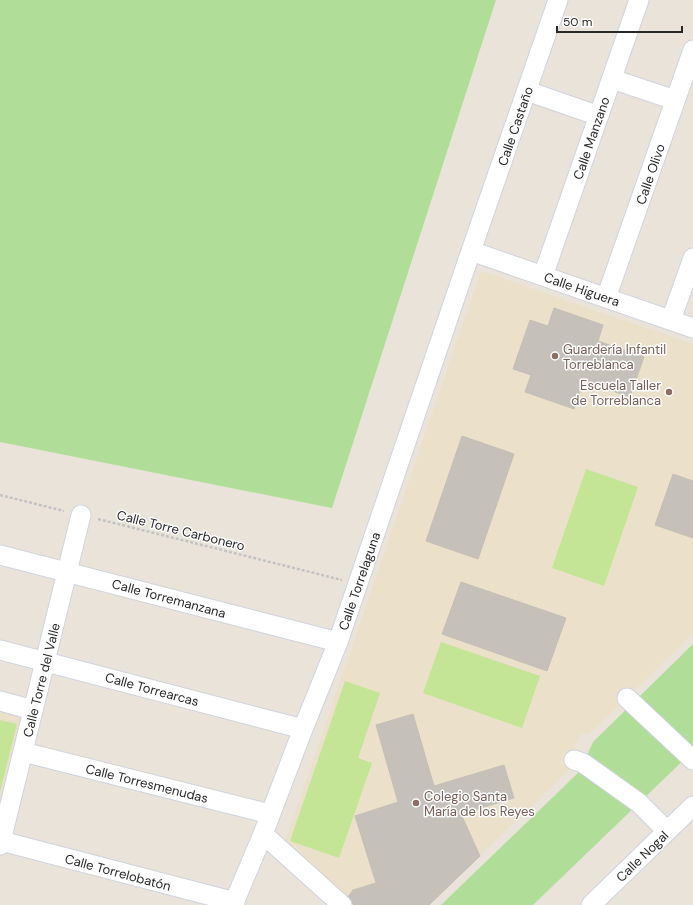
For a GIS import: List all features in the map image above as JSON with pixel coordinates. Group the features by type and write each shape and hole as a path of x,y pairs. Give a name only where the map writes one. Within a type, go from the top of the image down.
{"street":[{"name":"Calle Castaño","path":"471,251 558,0"},
{"name":"Calle Manzano","path":"543,276 639,0"},
{"name":"Calle Olivo","path":"606,298 693,50"},
{"path":"612,79 675,100"},
{"path":"527,91 599,116"},
{"name":"Calle Higuera","path":"471,251 693,328"},
{"name":"Calle Torrelaguna","path":"234,904 338,642 471,251"},
{"path":"671,320 693,258"},
{"name":"Calle Torre del Valle","path":"0,843 81,515"},
{"name":"Calle Torremanzana","path":"0,555 67,571 338,642"},
{"name":"Calle Torrearcas","path":"0,650 303,729"},
{"path":"627,698 693,760"},
{"path":"0,701 33,710"},
{"name":"Calle Torresmenudas","path":"23,752 270,814"},
{"path":"574,760 583,763 639,803 667,832"},
{"name":"Calle Nogal","path":"591,905 693,806"},
{"path":"263,834 342,905"},
{"name":"Calle Torrelobatón","path":"0,843 234,904"}],"path":[{"name":"Calle Torre Carbonero","path":"0,495 358,584"}],"shaded area":[{"path":"481,271 693,344 693,634 588,735 581,733 572,755 575,764 429,905 354,905 285,842"},
{"path":"0,710 22,716 0,808"}],"green space":[{"path":"0,0 496,0 332,508 0,442"},
{"path":"586,469 638,487 604,586 552,568"},
{"path":"441,642 540,676 522,728 423,693"},
{"path":"693,644 693,751 533,905 441,905 580,771 593,742"},
{"path":"345,681 380,693 358,758 372,763 339,858 290,841"},
{"path":"0,720 17,724 0,792"}],"building":[{"path":"554,308 603,325 598,341 644,357 630,397 584,381 574,409 525,392 531,375 513,369 530,320 548,326"},
{"path":"462,436 514,454 478,559 426,541"},
{"path":"673,474 693,481 693,538 655,525"},
{"path":"461,582 566,618 547,671 442,634"},
{"path":"413,714 434,786 504,765 514,798 461,814 480,856 429,905 354,905 347,898 353,890 376,883 355,816 398,802 376,725"}],"place":[{"name":"Guardería Infantil Torreblanca","path":"555,356"},
{"name":"Escuela Taller de Torreblanca","path":"669,392"},
{"name":"Colegio Santa María de los Reyes","path":"416,803"}]}
